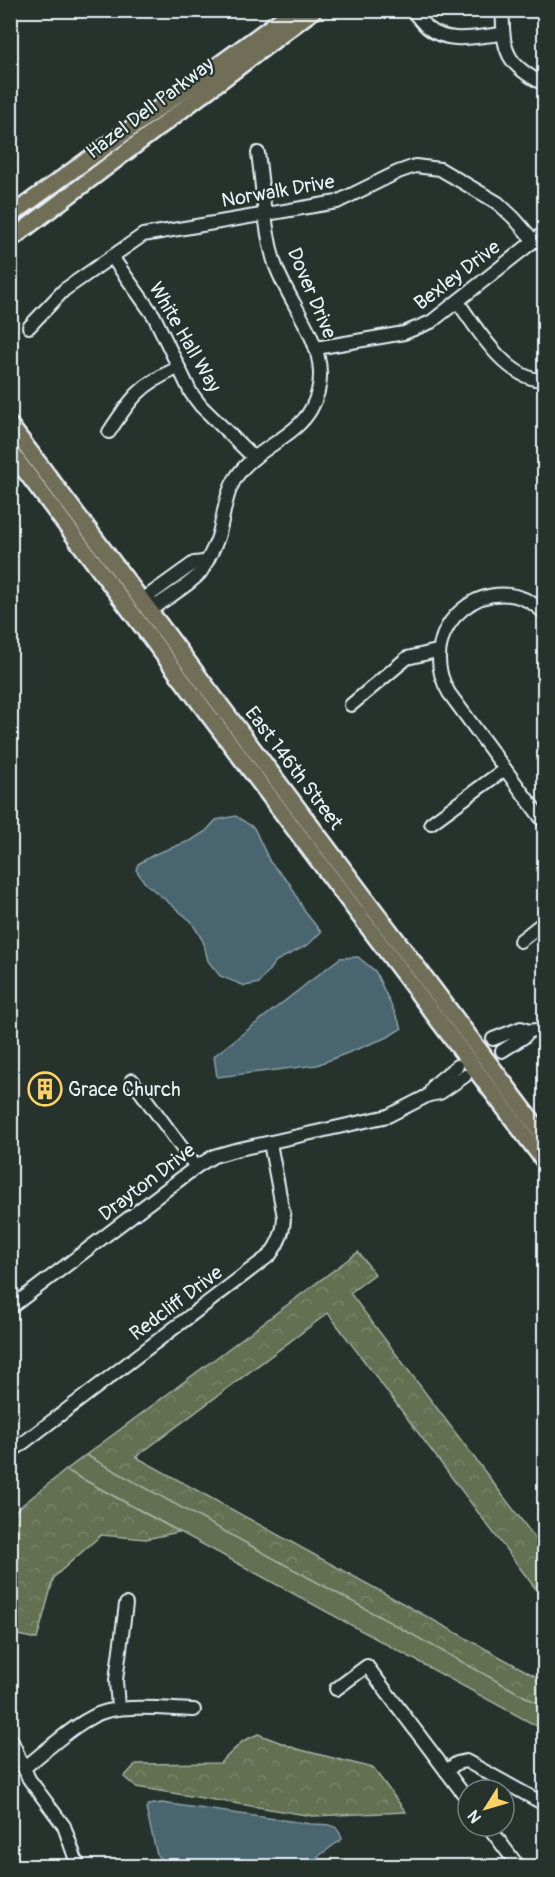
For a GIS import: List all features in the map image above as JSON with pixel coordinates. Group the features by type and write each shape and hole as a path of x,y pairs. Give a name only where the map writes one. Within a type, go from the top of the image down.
{"main road":[{"name":"Hazel Dell Parkway","path":"10,216 294,10"},
{"name":"Hazel Dell Parkway","path":"10,240 314,10"},
{"name":"East 146th Street","path":"10,425 544,1161"},
{"name":"East 146th Street","path":"10,451 144,608 544,1136"}],"street":[{"path":"503,10 502,34 511,58 520,70 544,84"},
{"path":"413,11 427,27 450,38 502,34"},
{"name":"Dover Drive","path":"144,608 148,596 194,563 204,562 215,544 236,477 254,458 300,423 312,408 319,388 316,348 275,263 258,153"},
{"name":"Norwalk Drive","path":"28,327 64,290 148,232 337,202 415,166 427,166 451,174 498,202 534,241"},
{"name":"Bexley Drive","path":"316,348 416,330 458,302 544,232"},
{"name":"White Hall Way","path":"112,257 154,316 191,393 201,406 254,458"},
{"path":"458,302 502,359 527,377 544,380"},
{"path":"109,432 138,392 150,381 178,368"},
{"path":"544,613 527,600 510,596 488,597 471,602 447,627 438,651 438,662 445,686 544,822"},
{"path":"351,705 407,658 438,651"},
{"path":"431,823 505,769"},
{"path":"520,941 544,922"},
{"path":"493,1039 520,1028 529,1031 544,1029"},
{"path":"502,1051 524,1037 529,1031"},
{"name":"Drayton Drive","path":"10,1308 196,1167 225,1152 388,1116 429,1095 440,1093 461,1071"},
{"path":"132,1080 196,1167"},
{"name":"Redcliff Drive","path":"10,1453 270,1255 280,1239 284,1228 284,1217 270,1143"},
{"path":"118,1708 116,1680 126,1604"},
{"path":"336,1689 367,1666 456,1784"},
{"path":"24,1768 95,1715 118,1708 194,1710"},
{"path":"10,1737 29,1779 64,1826 78,1866"},
{"path":"446,1771 457,1763 466,1761 544,1804"},
{"path":"497,1838 518,1866"}],"green space":[{"path":"358,1252 375,1274 350,1293 544,1550 544,1600 328,1313 136,1457 544,1681 544,1707 86,1455"},
{"path":"86,1455 544,1707 544,1730 66,1470"},
{"path":"66,1470 179,1532 146,1539 101,1535 54,1577 37,1639 13,1634 10,1632 11,1514"},
{"path":"258,1734 297,1749 373,1768 406,1812 312,1816 136,1787 124,1777 136,1764 220,1763 243,1741"}],"water":[{"path":"236,816 254,828 270,862 290,884 305,912 321,932 308,945 276,961 259,983 245,986 220,976 208,961 203,941 191,921 145,883 136,870 138,864 155,854 192,840 206,831 216,820"},
{"path":"358,957 375,971 402,1028 388,1037 317,1065 217,1077 214,1056 340,958"},
{"path":"162,1803 331,1825 337,1829 342,1839 305,1866 165,1866 157,1855 146,1809 148,1805"}],"place":[{"name":"Grace Church","path":"45,1089"}]}
